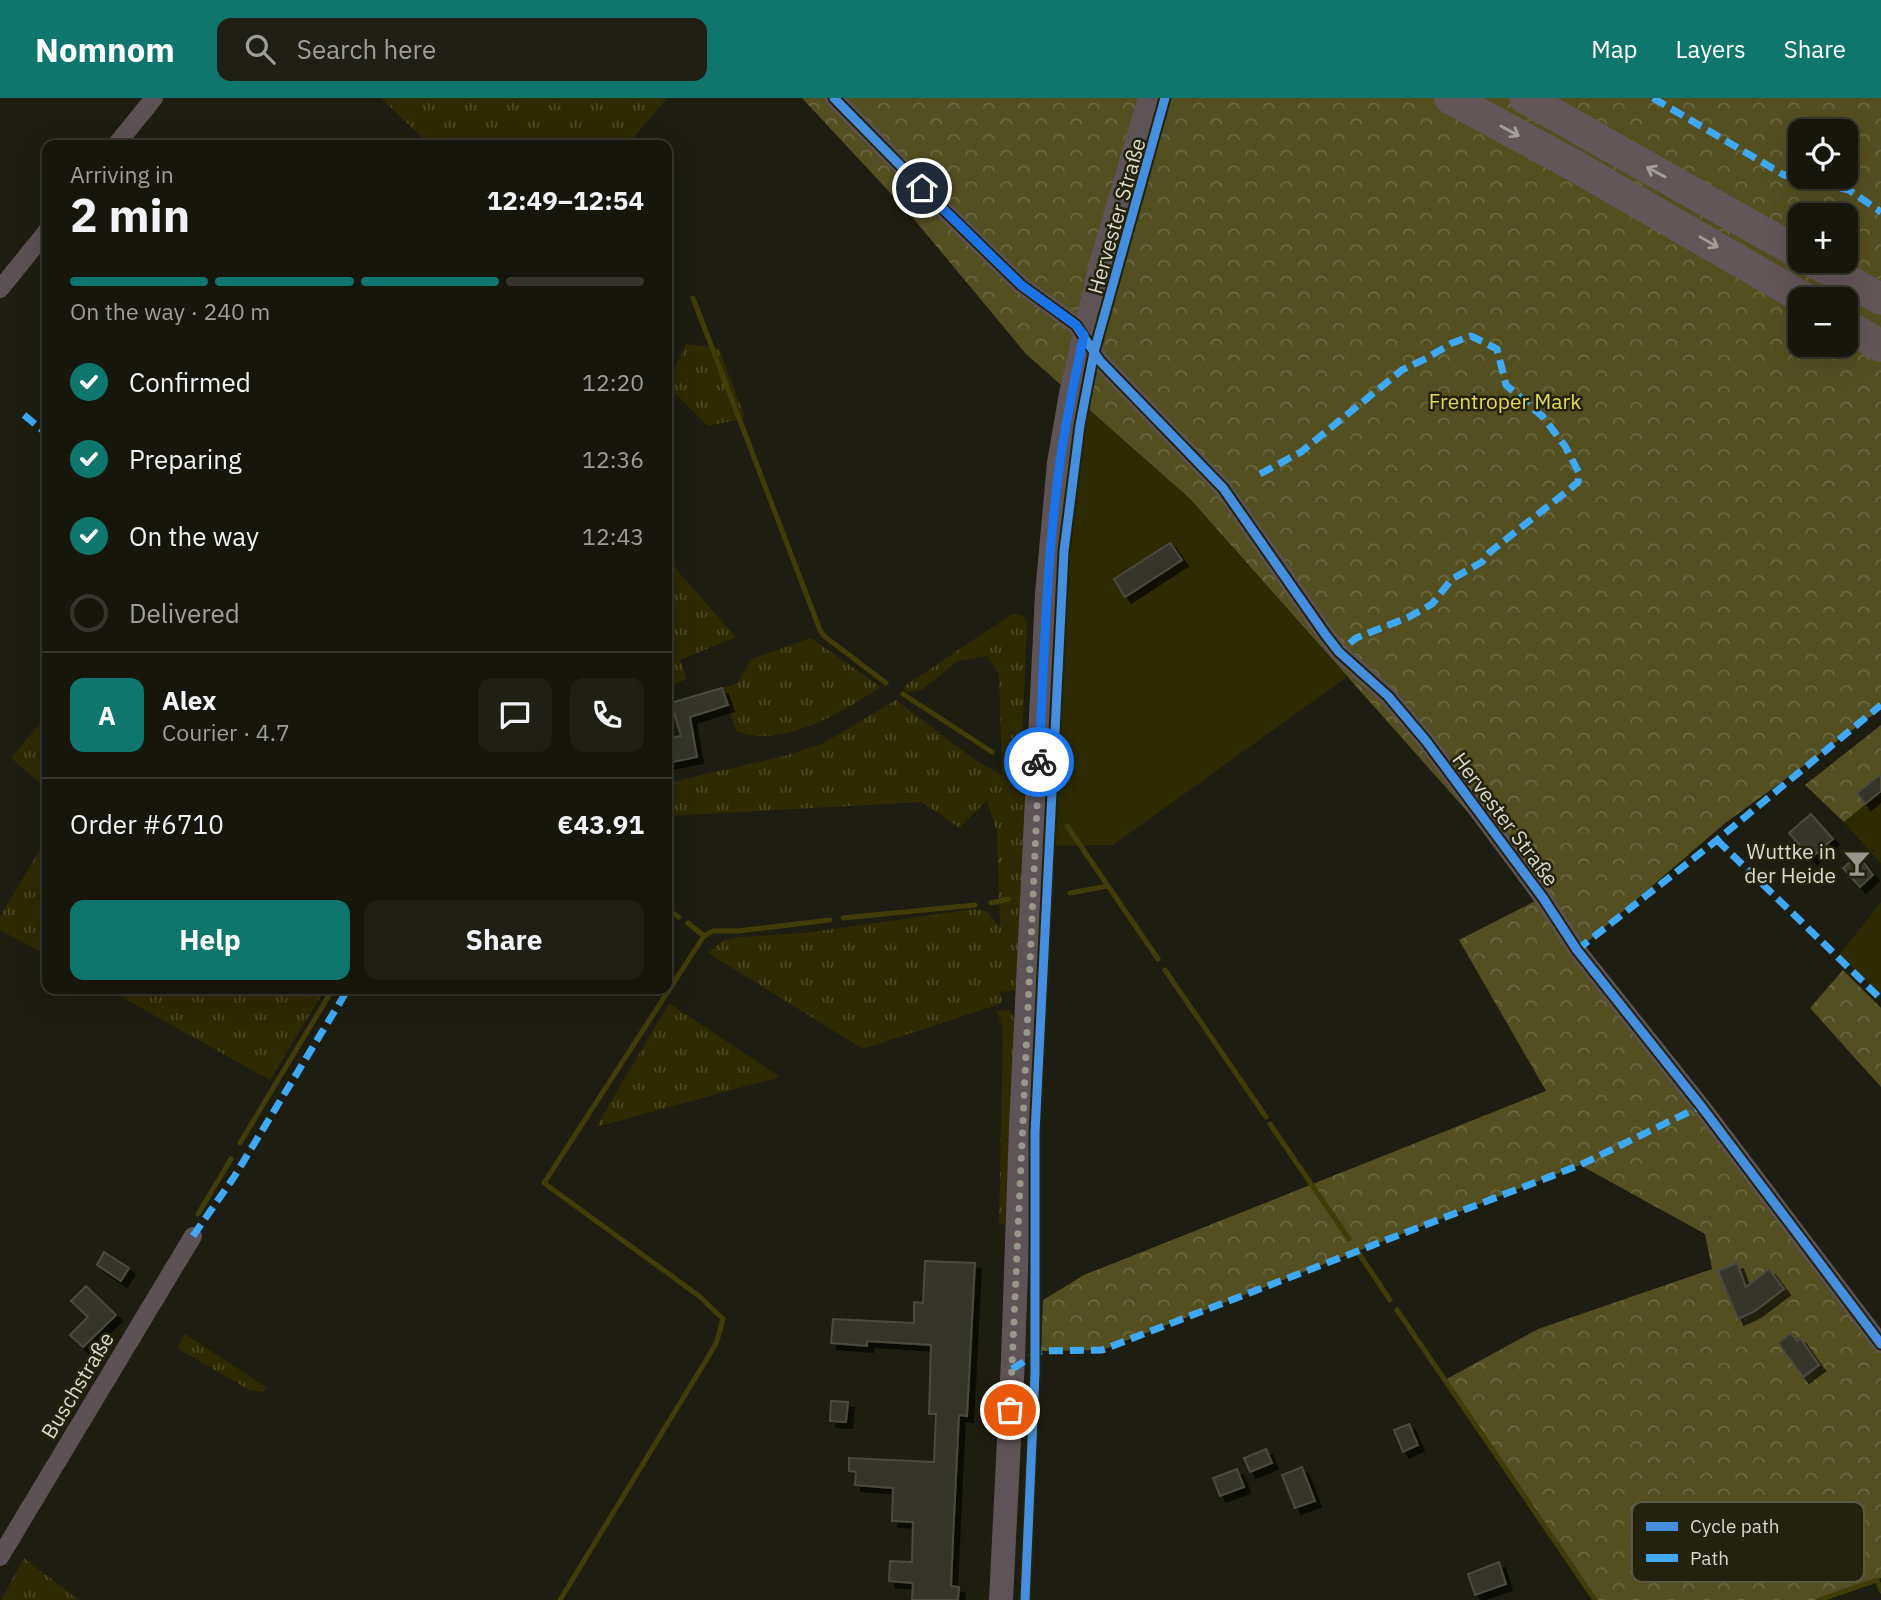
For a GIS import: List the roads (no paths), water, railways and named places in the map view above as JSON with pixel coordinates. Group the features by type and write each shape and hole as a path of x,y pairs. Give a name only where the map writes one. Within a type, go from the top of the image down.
{"highway":[{"path":"1450,98 1576,166 1788,289"},
{"path":"1525,98 1788,247"},
{"path":"1834,273 1881,299"},
{"path":"1858,332 1881,346"}],"main road":[{"name":"Hervester Straße","path":"1001,1600 1047,594 1059,463 1071,394 1101,264 1150,98"}],"street":[{"path":"120,140 154,98"},
{"path":"834,98 1021,285 1076,325 1084,335"},
{"path":"0,289 42,237"},
{"name":"Hervester Straße","path":"1084,335 1100,361 1223,488 1339,652 1388,696 1426,741 1544,898 1577,950 1701,1106 1881,1344"},
{"name":"Buschstraße","path":"0,1558 193,1237"}],"waterway":[{"path":"693,298 820,630 824,636 886,683"},
{"path":"903,694 992,752"},
{"path":"1067,826 1158,959"},
{"path":"1070,893 1108,886"},
{"path":"991,903 1009,899"},
{"path":"843,918 975,905"},
{"path":"672,912 679,917"},
{"path":"672,985 704,936 713,931 738,931 830,920"},
{"path":"688,923 704,936"},
{"path":"1165,970 1266,1117"},
{"path":"240,1143 330,994"},
{"path":"560,1600 716,1344 723,1319 699,1296 544,1183 666,994"},
{"path":"1270,1124 1349,1239"},
{"path":"198,1214 231,1159"},
{"path":"1358,1252 1390,1300"},
{"path":"1397,1310 1595,1600"},
{"path":"1819,1600 1877,1580 1881,1591"}],"place":[{"name":"Wuttke in der Heide","path":"1857,863"}],"park label":[{"name":"Frentroper Mark","path":"1505,401"}]}
